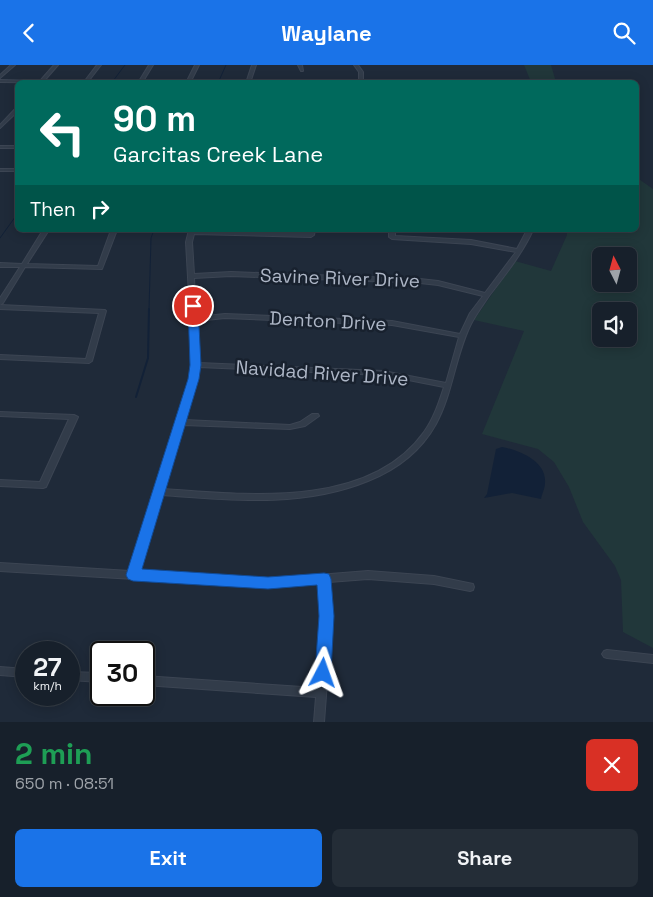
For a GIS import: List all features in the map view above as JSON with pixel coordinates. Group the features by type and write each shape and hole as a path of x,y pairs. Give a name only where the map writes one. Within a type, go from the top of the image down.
{"street":[{"path":"0,77 13,65"},
{"path":"42,80 56,65"},
{"path":"86,80 99,65"},
{"path":"142,80 151,65"},
{"path":"190,80 197,65"},
{"path":"249,80 254,65"},
{"path":"356,65 361,73 361,80"},
{"path":"0,81 15,81"},
{"path":"0,127 15,111"},
{"path":"0,147 15,147"},
{"path":"0,170 15,170"},
{"path":"0,303 45,232"},
{"path":"0,265 100,268 113,232"},
{"path":"133,575 181,422 196,365 189,242 192,232"},
{"path":"222,232 311,235 312,232"},
{"path":"392,232 392,237 471,242 518,251"},
{"path":"160,492 281,498 311,496 344,488 386,469 412,451 432,426 468,322 518,251 529,232"},
{"name":"Savine River Drive","path":"191,276 230,274 420,281 488,295"},
{"path":"0,307 103,311 89,361 0,357"},
{"name":"Denton Drive","path":"193,319 225,317 392,323 462,335"},
{"name":"Navidad River Drive","path":"196,365 383,373 447,385"},
{"path":"0,414 74,417 43,485 0,483"},
{"path":"181,422 290,427 302,424 315,416"},
{"path":"0,567 268,583 368,575 434,580 470,587"},
{"path":"319,722 327,616 324,579"},
{"path":"607,655 653,659"},
{"path":"0,671 15,672"},
{"path":"155,682 321,693"}],"green space":[{"path":"524,65 551,65 555,80 530,80"},
{"path":"639,179 653,189 653,648 623,632 621,580 615,566 583,522 569,487 554,462 538,449 482,434 524,331 474,320 515,261 551,271 567,232 639,232"}],"water":[{"path":"502,447 523,454 541,469 544,475 545,487 541,499 512,493 484,498 487,494 496,449"}],"waterway":[{"path":"114,80 125,65"},
{"path":"219,80 226,65"},
{"path":"0,238 15,217"},
{"path":"149,310 151,238 153,232"},
{"path":"136,397 148,358 149,309"}],"route":[{"path":"193,306 196,365 194,379 133,575 268,583 324,579 327,616 323,673"}]}
